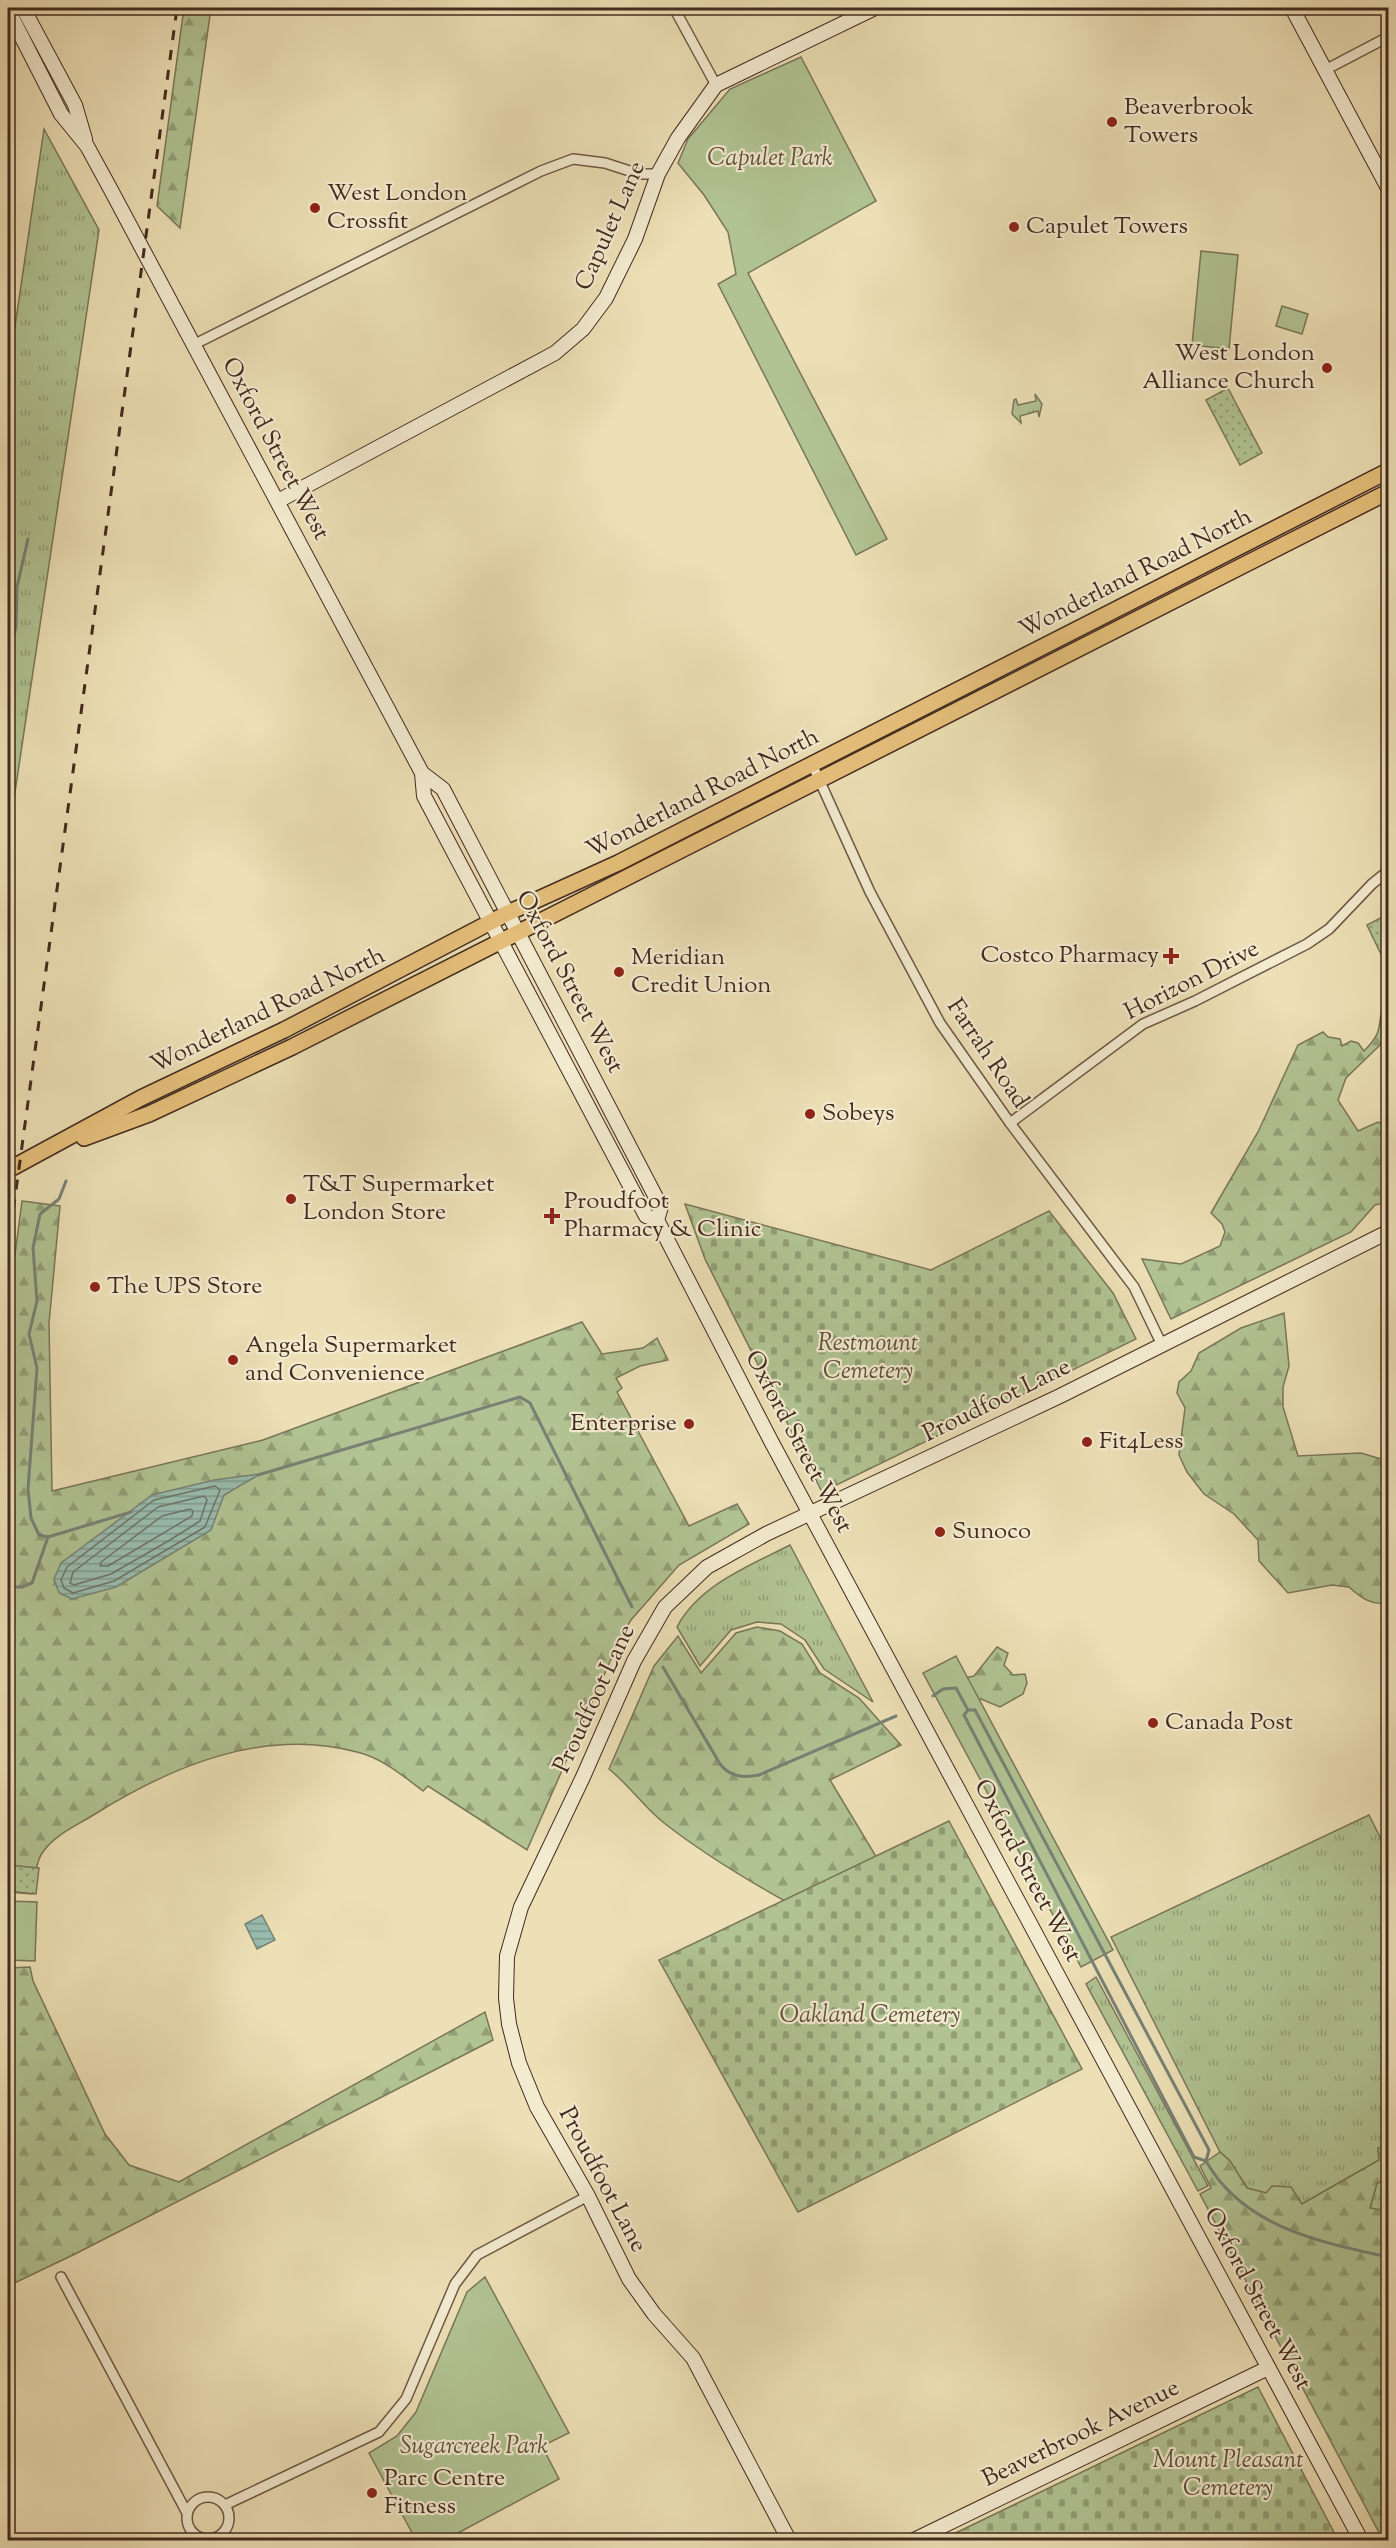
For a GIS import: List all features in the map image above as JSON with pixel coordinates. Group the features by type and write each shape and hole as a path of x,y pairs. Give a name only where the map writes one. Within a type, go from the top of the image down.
{"main road":[{"name":"Oxford Street West","path":"23,8 75,105 87,146"},
{"name":"Capulet Lane","path":"278,501 555,353 576,335 606,298 635,239 658,174 678,138 716,85 875,8"},
{"path":"1292,8 1389,188"},
{"name":"Oxford Street West","path":"8,10 61,114 87,146 278,501 422,773 424,796 646,1216 657,1220 810,1514 1360,2541"},
{"name":"Wonderland Road North","path":"8,1170 141,1098 294,1025 508,913 618,862 1389,471"},
{"name":"Wonderland Road North","path":"36,1155 149,1114 292,1047 820,782 1389,492"},
{"name":"Oxford Street West","path":"422,773 443,789 661,1207 657,1220"},
{"name":"Proudfoot Lane","path":"789,2541 693,2358 654,2314 628,2279 588,2196 537,2108 519,2064 509,2024 507,1956 521,1906 583,1777 634,1661 665,1607 707,1567 766,1534 1162,1345 1389,1233"},
{"name":"Beaverbrook Avenue","path":"914,2541 1268,2368"}],"street":[{"path":"678,9 716,85"},
{"path":"1326,70 1389,37"},
{"path":"193,345 552,167 573,159 605,163 639,174 658,174"},
{"name":"Farrah Road","path":"812,764 870,892 940,1023 1010,1123 1134,1287 1162,1345"},
{"name":"Horizon Drive","path":"1010,1123 1143,1024 1195,1001 1307,944 1329,930 1372,884 1389,871"},
{"path":"225,2505 379,2432 406,2399 455,2284 477,2255 588,2196"},
{"path":"61,2277 187,2513 188,2523 197,2536 220,2538 230,2518 225,2505 216,2497 207,2496 191,2505 187,2513"}],"green space":[{"path":"184,8 211,8 180,228 157,206"},
{"name":"Capulet Park","path":"801,57 876,201 748,273 887,539 856,555 718,284 736,274 728,232 704,195 678,163 688,139 730,89"},
{"path":"44,129 99,230 8,839 8,374"},
{"path":"1201,251 1238,255 1229,349 1192,345"},
{"path":"1282,306 1308,314 1302,334 1276,326"},
{"path":"1228,388 1262,453 1240,465 1206,400"},
{"path":"1035,394 1042,404 1039,417 1038,411 1020,416 1021,423 1012,414 1014,400 1016,399 1018,405 1036,401"},
{"path":"1388,914 1388,969 1367,925"},
{"path":"1388,999 1387,1034 1379,1046 1346,1078 1338,1100 1358,1131 1378,1122 1384,1125 1384,1139 1388,1148 1388,1202 1375,1205 1351,1232 1171,1319 1142,1259 1181,1264 1220,1246 1225,1232 1222,1224 1211,1213 1258,1132 1298,1045 1323,1032 1328,1037 1340,1039 1342,1046 1351,1041 1358,1043 1364,1051 1376,1037 1382,1008 1385,1000"},
{"path":"22,1201 60,1206 49,1323 52,1491 263,1440 582,1322 602,1354 643,1348 657,1338 668,1360 640,1366 616,1378 622,1388 617,1392 689,1526 737,1504 749,1524 679,1565 631,1620 619,1641 527,1850 428,1786 423,1791 375,1758 357,1752 322,1746 288,1744 254,1748 220,1756 155,1781 65,1831 52,1842 37,1864 32,1894 8,1892 8,1308"},
{"name":"Restmount Cemetery","path":"685,1204 931,1270 1049,1211 1113,1293 1136,1339 822,1492 705,1259"},
{"path":"1284,1313 1289,1366 1283,1387 1283,1407 1298,1456 1361,1453 1388,1461 1388,1602 1372,1602 1349,1587 1332,1585 1288,1593 1259,1561 1258,1540 1234,1514 1204,1494 1187,1472 1179,1455 1185,1408 1177,1393 1179,1382 1191,1371 1199,1353 1241,1328"},
{"path":"790,1545 873,1702 824,1669 805,1640 781,1624 757,1622 731,1630 700,1666 677,1627 686,1612 712,1588 742,1569"},
{"path":"757,1627 780,1631 802,1644 820,1673 859,1698 901,1745 830,1780 895,1888 940,1983 799,1909 729,1868 664,1823 609,1769 654,1666 678,1636 701,1673 736,1633"},
{"path":"997,1647 1008,1653 1004,1665 1013,1675 1025,1674 1027,1683 1023,1694 1000,1707 981,1699 961,1709 959,1679 974,1676"},
{"path":"956,1656 1113,1950 1081,1967 923,1673"},
{"path":"1369,1815 1388,1853 1388,2146 1378,2148 1379,2160 1302,2204 1286,2188 1279,2186 1266,2193 1247,2188 1230,2161 1220,2152 1111,1937"},
{"name":"Oakland Cemetery","path":"949,1821 1082,2069 798,2212 659,1960"},
{"path":"8,1865 39,1868 36,1894 8,1891"},
{"path":"8,1901 37,1902 35,1961 8,1960"},
{"path":"30,1967 33,1981 105,2134 129,2165 179,2182 485,2012 493,2040 8,2286 8,1968"},
{"path":"1096,1977 1208,2186 1198,2191 1086,1984"},
{"path":"1388,2146 1388,2179 1377,2183 1370,2208 1388,2211 1388,2540 1383,2540 1200,2194 1211,2188 1200,2166 1220,2152 1230,2161 1247,2188 1266,2193 1272,2186 1291,2187 1302,2204 1379,2160 1378,2148"},
{"path":"1388,2179 1388,2211 1370,2209 1377,2183"},
{"name":"Sugarcreek Park","path":"485,2277 569,2433 542,2446 559,2479 445,2540 416,2540 369,2453 397,2436 416,2412 467,2292"},
{"name":"Mount Pleasant Cemetery","path":"1258,2387 1338,2540 941,2540"}],"water":[{"path":"260,1474 224,1495 211,1530 116,1587 72,1599 59,1593 54,1579 61,1563 152,1495 214,1480"},
{"path":"262,1915 275,1940 257,1949 245,1924"}],"waterway":[{"path":"8,659 16,627 17,587 28,539"},
{"path":"66,1181 59,1199 40,1214 33,1248 37,1301 29,1334 37,1368 28,1489 31,1518 39,1535 48,1537 131,1512"},
{"path":"258,1475 520,1397 530,1403 632,1607"},
{"path":"8,1587 22,1587 32,1583 48,1537"},
{"path":"663,1667 720,1764 728,1772 737,1776 759,1775 896,1716"},
{"path":"933,1696 943,1689 956,1688 968,1710 964,1715 1194,2157 1206,2161 1240,2202 1285,2228 1336,2245 1388,2257"},
{"path":"968,1710 975,1710 1209,2150 1206,2161"}],"railway":[{"path":"8,1249 177,8"}],"place":[{"name":"Beaverbrook Towers","path":"1112,122"},
{"name":"West London Crossfit","path":"315,208"},
{"name":"Capulet Towers","path":"1014,227"},
{"name":"West London Alliance Church","path":"1327,368"},
{"name":"Costco Pharmacy","path":"1171,956"},
{"name":"Meridian Credit Union","path":"619,972"},
{"name":"Sobeys","path":"810,1114"},
{"name":"T&T Supermarket London Store","path":"291,1199"},
{"name":"Proudfoot Pharmacy & Clinic","path":"552,1216"},
{"name":"The UPS Store","path":"95,1287"},
{"name":"Angela Supermarket and Convenience","path":"233,1360"},
{"name":"Enterprise","path":"689,1424"},
{"name":"Fit4Less","path":"1087,1442"},
{"name":"Sunoco","path":"940,1532"},
{"name":"Canada Post","path":"1153,1723"},
{"name":"Parc Centre Fitness","path":"372,2493"}]}
